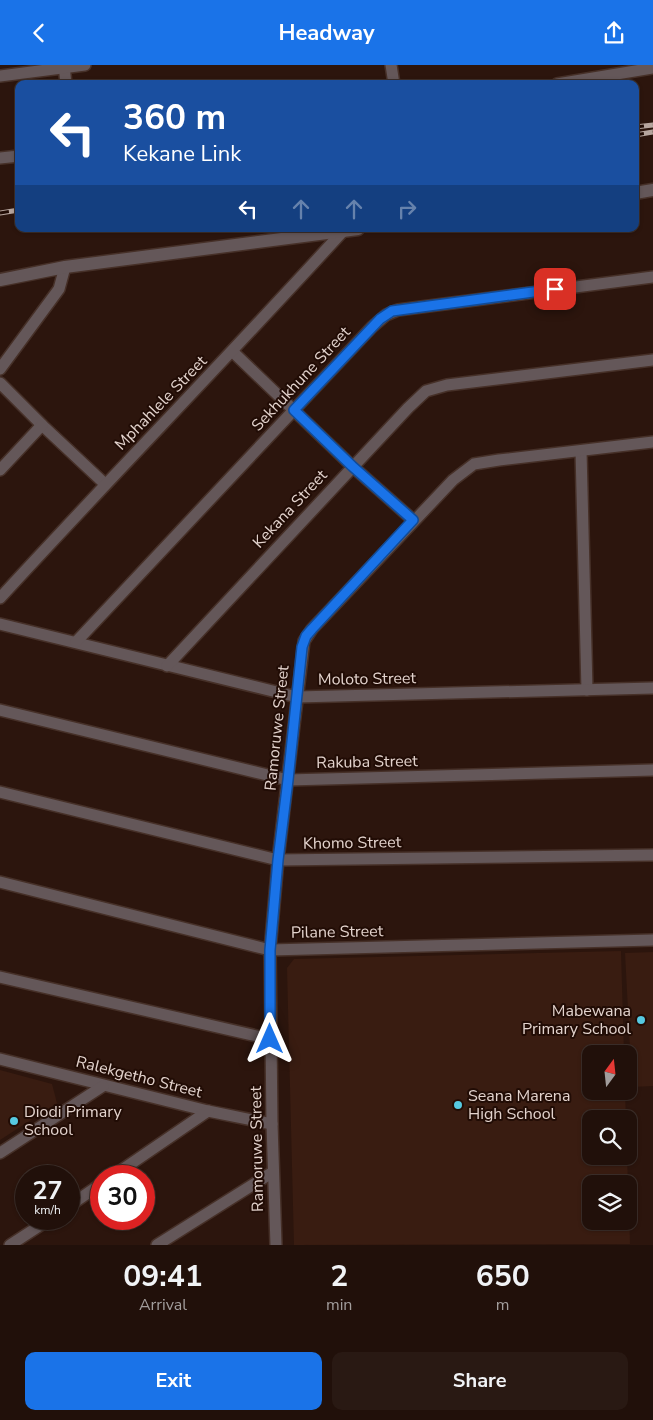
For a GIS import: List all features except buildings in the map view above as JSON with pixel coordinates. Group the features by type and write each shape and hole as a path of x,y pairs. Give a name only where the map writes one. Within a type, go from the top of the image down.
{"street":[{"path":"0,76 64,66 85,65"},
{"path":"391,65 393,80"},
{"path":"64,66 66,80"},
{"path":"581,80 653,68"},
{"path":"0,158 15,156"},
{"path":"639,193 653,191"},
{"path":"0,280 65,267 336,232"},
{"name":"Mphahlele Street","path":"0,598 105,483 233,351 343,232"},
{"path":"0,369 59,289 65,267"},
{"name":"Sekhukhune Street","path":"76,642 380,319 392,311 653,277"},
{"path":"233,351 352,466 413,520"},
{"name":"Kekana Street","path":"167,665 352,466 420,396 434,388 447,385 653,360"},
{"path":"0,383 105,483"},
{"path":"0,470 42,425"},
{"name":"Ramoruwe Street","path":"276,1245 270,1039 270,950 302,647 306,636 413,520 453,480 474,464 653,441"},
{"path":"581,451 587,690"},
{"name":"Moloto Street","path":"0,624 297,697 653,688"},
{"name":"Rakuba Street","path":"0,709 288,780 653,770"},
{"name":"Khomo Street","path":"0,792 278,860 653,855"},
{"name":"Pilane Street","path":"0,882 270,950 653,940"},
{"path":"0,977 270,1039"},
{"name":"Ralekgetho Street","path":"0,1059 208,1111 272,1124"},
{"path":"0,1153 103,1085"},
{"path":"129,1165 208,1111"},
{"path":"157,1245 273,1172"},
{"path":"10,1245 33,1230"}],"shaded area":[{"name":"Seana Marena High School","path":"621,951 624,1045 582,1045 582,1100 625,1100 626,1110 582,1110 582,1165 627,1165 628,1175 582,1175 582,1230 630,1230 630,1244 294,1245 287,968 294,959"},
{"name":"Mabewana Primary School","path":"653,952 653,1086 638,1087 638,1045 630,1045 625,953"},
{"name":"Diodi Primary School","path":"0,1070 52,1084 57,1103 0,1140"}],"railway":[{"path":"639,127 653,125"},
{"path":"639,134 653,132"},
{"path":"0,213 15,211"}],"place":[{"name":"Mabewana Primary School","path":"641,1020"},
{"name":"Seana Marena High School","path":"458,1105"},
{"name":"Diodi Primary School","path":"14,1121"}],"route":[{"path":"270,1039 270,950 302,647 306,636 312,629 413,520 352,466 294,410 380,319 392,311 555,289"}]}
